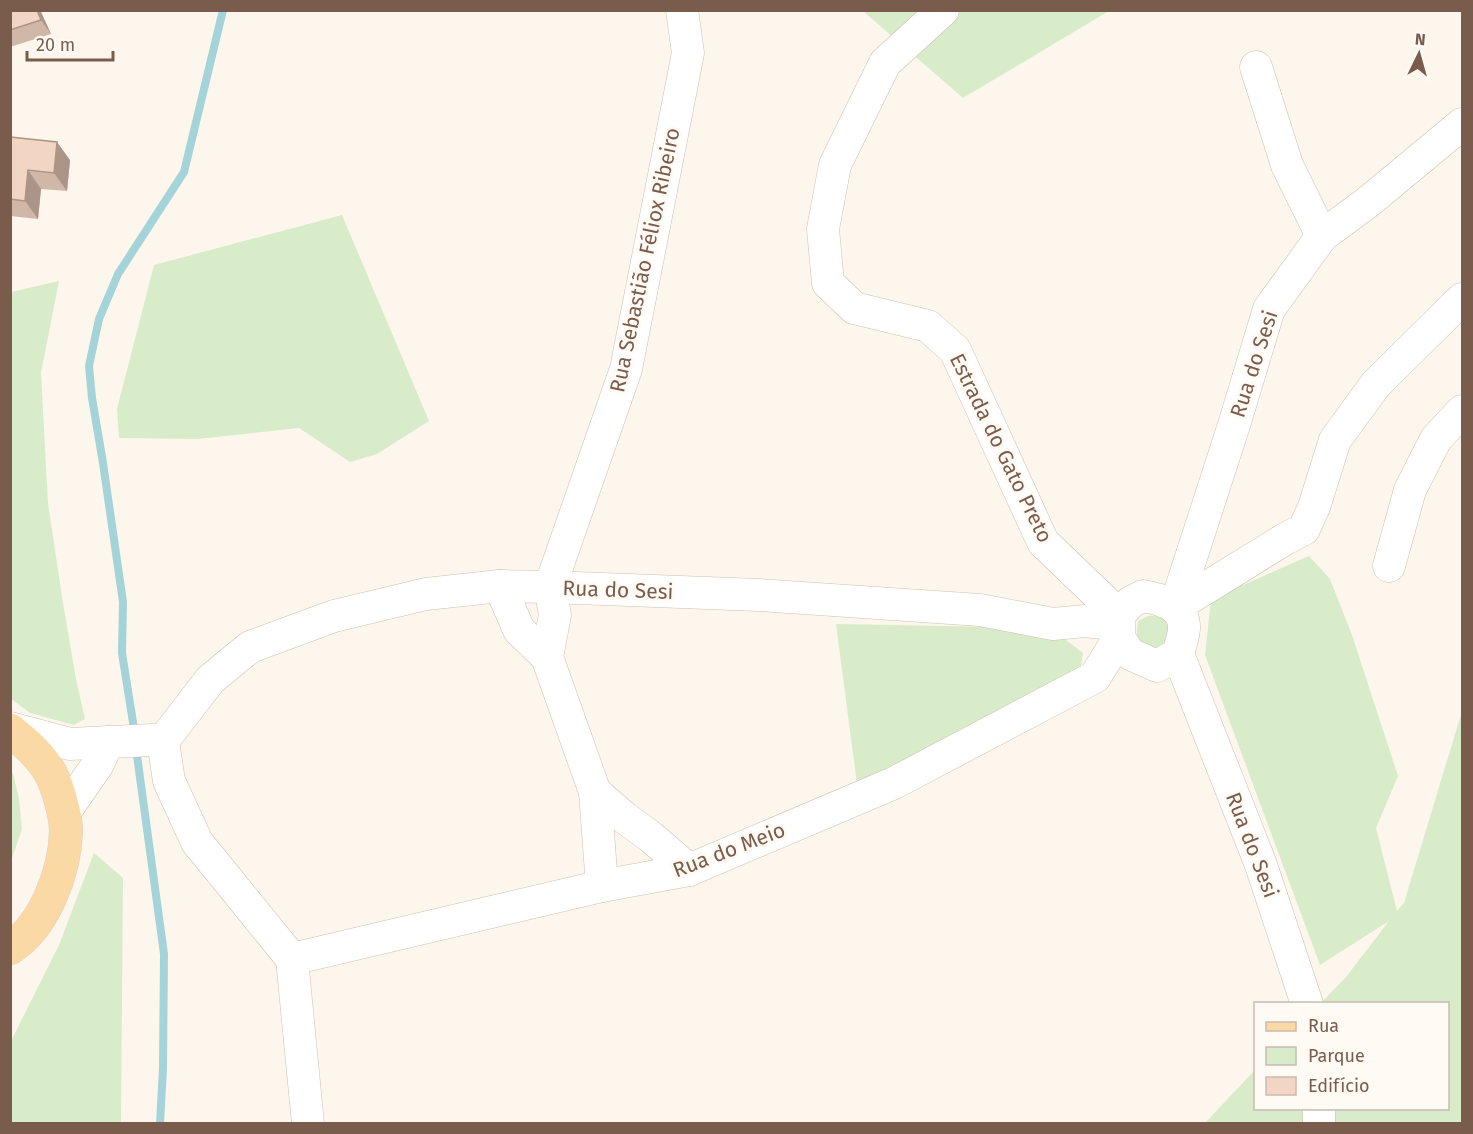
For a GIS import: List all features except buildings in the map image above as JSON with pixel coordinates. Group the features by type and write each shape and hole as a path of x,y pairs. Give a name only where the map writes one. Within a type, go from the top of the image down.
{"main road":[{"path":"10,729 32,748 51,774 64,813 66,832 60,870 50,900 32,927 12,949"}],"street":[{"name":"Rua Sebastião Féliox Ribeiro","path":"547,657 555,615 550,587 626,369 688,53 682,10"},
{"name":"Estrada do Gato Preto","path":"943,10 885,63 835,165 823,229 828,283 854,308 928,326 955,350 1043,542 1119,626"},
{"path":"1256,67 1287,165 1322,236"},
{"name":"Rua do Sesi","path":"1175,607 1269,309 1322,236 1368,202 1462,124"},
{"path":"1175,607 1285,539 1304,530 1314,507 1335,440 1376,384 1462,299"},
{"path":"1389,566 1410,490 1436,439 1462,411"},
{"name":"Rua do Sesi","path":"158,740 210,680 250,647 334,616 426,594 500,586 759,595 980,610 1053,624 1085,621 1119,626"},
{"path":"500,586 519,630 547,657 595,792 602,886"},
{"path":"1143,596 1158,599 1175,607 1184,625 1178,654 1157,666 1130,654 1119,626 1131,602 1143,596"},
{"name":"Rua do Meio","path":"292,959 602,886 689,870 894,783 1095,677 1119,626"},
{"name":"Rua do Sesi","path":"1178,654 1261,865 1306,1002"},
{"path":"10,729 70,744 158,740 169,781 197,842 292,959 308,1124"},
{"path":"64,813 112,742"},
{"path":"595,792 689,870"}],"green space":[{"path":"863,11 1109,11 963,98"},
{"path":"342,215 429,421 377,454 350,462 299,428 197,439 119,438 117,409 154,265"},
{"path":"59,281 41,373 48,503 76,679 85,719 74,725 30,713 10,698 11,292"},
{"path":"1309,556 1330,579 1352,635 1398,776 1376,828 1397,911 1404,903 1462,711 1462,1123 1204,1124 1254,1071 1254,1110 1449,1110 1449,1002 1322,1002 1346,977 1389,921 1320,965 1205,655 1211,599"},
{"path":"1164,615 1169,627 1165,649 1146,650 1136,642 1138,621 1148,616"},
{"path":"836,624 998,627 1062,637 1083,653 1079,677 857,784"},
{"path":"11,772 19,799 22,829 11,861"},
{"path":"94,853 123,878 121,1123 11,1123 11,1041 59,945"}],"waterway":[{"path":"135,735 122,653 123,602 89,366 99,319 118,274 184,172 223,10"},
{"path":"136,748 164,954 160,1124"}]}
